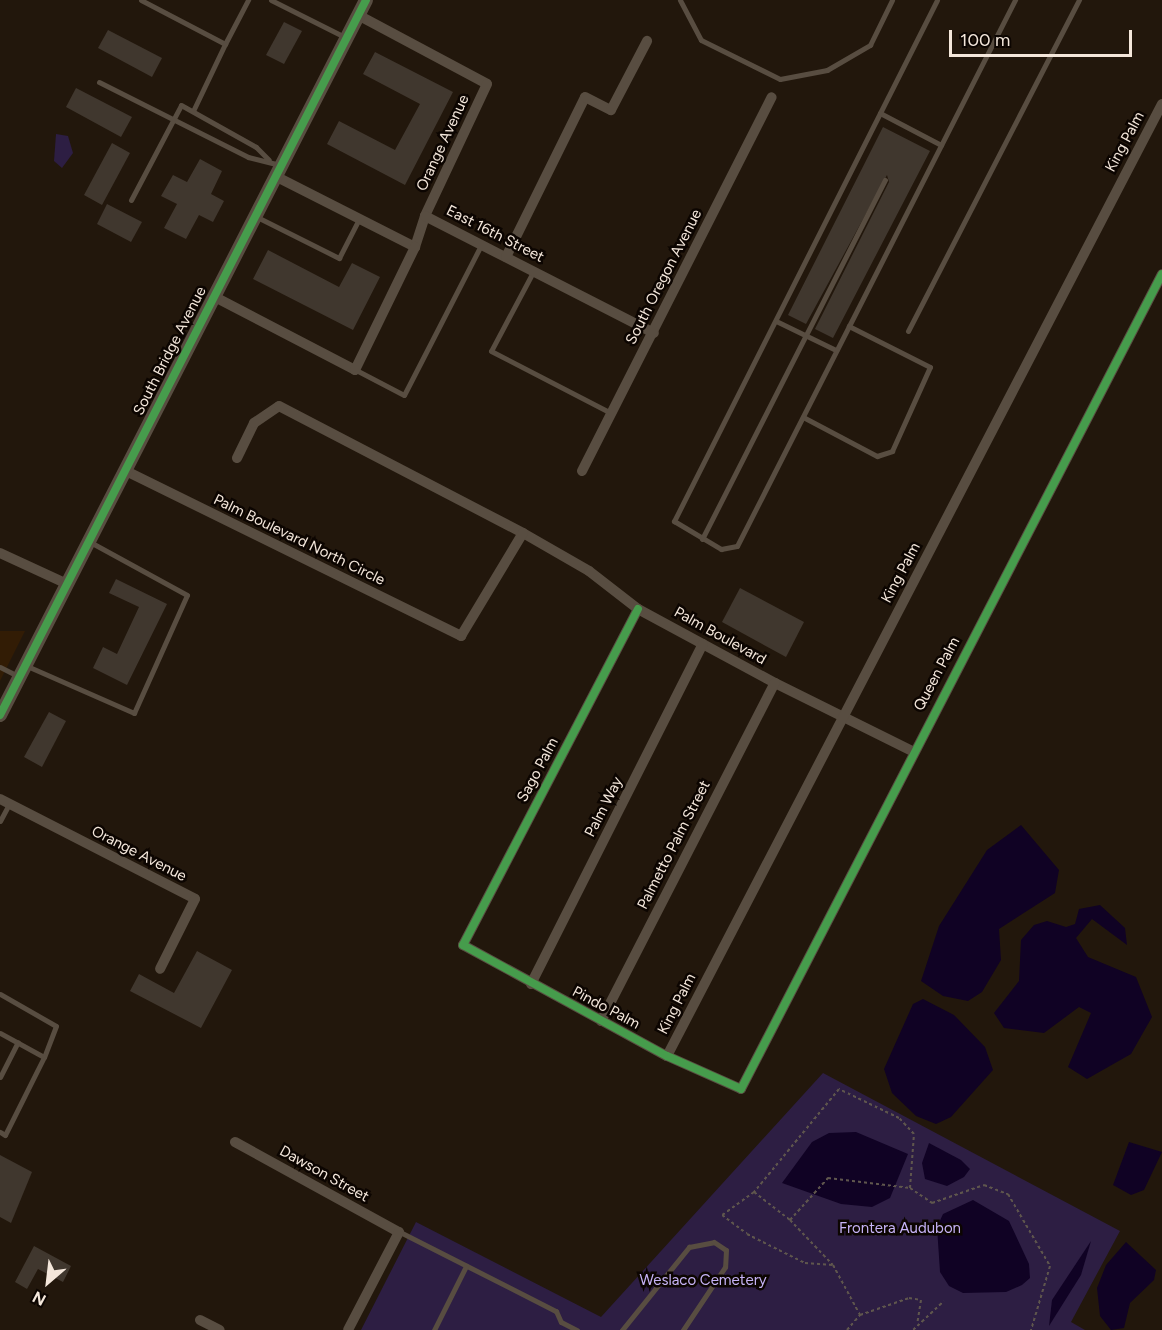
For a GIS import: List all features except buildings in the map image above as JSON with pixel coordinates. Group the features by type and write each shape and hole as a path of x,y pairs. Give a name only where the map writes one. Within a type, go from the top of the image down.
{"street":[{"name":"South Bridge Avenue","path":"0,715 213,296 280,172 362,5"},
{"name":"Orange Avenue","path":"362,5 487,84 425,216"},
{"path":"506,257 585,97 611,110 647,41"},
{"name":"South Oregon Avenue","path":"582,471 772,97"},
{"name":"King Palm","path":"667,1056 1162,104"},
{"path":"280,172 359,219 415,247"},
{"name":"East 16th Street","path":"355,370 415,247 425,216 654,333"},
{"name":"Queen Palm","path":"741,1089 912,751 1162,274"},
{"path":"213,296 355,370"},
{"path":"237,458 254,423 279,406 523,533"},
{"name":"Palm Boulevard North Circle","path":"124,470 461,636 523,533"},
{"name":"Palm Boulevard","path":"523,533 589,571 638,609 775,683 912,751"},
{"path":"0,554 67,584"},
{"name":"Sago Palm","path":"463,945 638,609"},
{"name":"Palm Way","path":"531,984 704,644"},
{"name":"Palmetto Palm Street","path":"601,1021 775,683"},
{"name":"Orange Avenue","path":"4,802 195,899 160,969"},
{"name":"Pindo Palm","path":"463,945 667,1056 741,1089"},
{"name":"Dawson Street","path":"235,1142 399,1232"},
{"path":"348,1330 399,1232"},
{"path":"200,1320 220,1330"}],"lane":[{"path":"141,0 225,44"},
{"path":"193,111 248,0"},
{"path":"271,0 347,38"},
{"path":"680,0 701,40 780,80 827,70 870,45 892,0"},
{"path":"937,0 674,521 702,539 730,551 737,546 1015,0"},
{"path":"908,331 1079,0"},
{"path":"99,82 248,157 269,160"},
{"path":"131,200 180,105 269,160 280,172"},
{"path":"880,113 941,145"},
{"path":"702,539 885,180"},
{"path":"257,217 339,258 359,219"},
{"path":"355,370 404,395 481,245"},
{"path":"533,270 491,351 611,413"},
{"path":"776,321 836,350"},
{"path":"803,417 877,456 892,451 930,367 849,326"},
{"path":"0,667 23,671 134,713 187,595 89,542"},
{"path":"0,821 4,802"},
{"path":"0,994 56,1026 44,1057 5,1135 0,1132"},
{"path":"0,1033 44,1057"},
{"path":"0,1077 18,1042"},
{"path":"399,1232 556,1311 561,1322 577,1330"},
{"path":"622,1330 689,1247 714,1242 726,1250 725,1267 682,1330"},
{"path":"434,1330 466,1266"}],"path":[{"path":"833,1265 805,1263 747,1234 722,1215 754,1192 839,1089 899,1118 915,1134 910,1188"},
{"path":"790,1220 828,1178 900,1189 910,1188 932,1203 984,1185 1008,1194 1050,1266 1029,1329"},
{"path":"754,1192 790,1220 833,1265 860,1315"},
{"path":"847,1330 860,1315 909,1298 921,1300 917,1324"},
{"path":"913,1330 944,1301"}],"shaded area":[{"path":"0,631 25,631 0,681"},
{"path":"1021,825 1059,870 1055,893 999,929 1001,960 982,992 968,1001 943,996 921,981 939,926 987,850"},
{"path":"1100,905 1125,928 1127,945 1092,919 1076,938 1088,957 1136,977 1152,1017 1131,1054 1087,1079 1068,1067 1091,1013 1079,1007 1044,1033 1004,1028 994,1013 1019,981 1021,940 1034,925 1047,921 1066,927 1075,924 1079,909"},
{"path":"923,999 954,1015 985,1047 993,1070 951,1117 936,1124 916,1116 892,1093 884,1069 913,1004"},
{"path":"856,1132 908,1154 890,1198 872,1207 841,1204 782,1183 812,1142 829,1133"},
{"path":"1129,1142 1162,1152 1144,1190 1131,1195 1113,1185"},
{"path":"929,1143 961,1160 970,1169 964,1177 947,1186 925,1179 922,1163"},
{"path":"973,1200 1009,1221 1029,1264 1030,1278 1022,1285 1006,1292 963,1293 949,1286 940,1272 937,1227 943,1214"},
{"path":"1091,1241 1081,1275 1049,1326 1052,1300"},
{"path":"1126,1242 1156,1270 1154,1280 1130,1303 1124,1328 1111,1330 1100,1316 1097,1288 1106,1265"}],"green space":[{"path":"56,134 68,136 73,153 62,168 54,161"},
{"name":"Frontera Audubon","path":"823,1073 1120,1231 1071,1322 1085,1330 361,1330 416,1222 601,1317"}],"cycle path":[{"path":"0,715 366,0"},
{"path":"638,609 463,945 667,1056 741,1089 1162,274"}],"park label":[{"name":"Weslaco Cemetery","path":"703,1281"}]}
